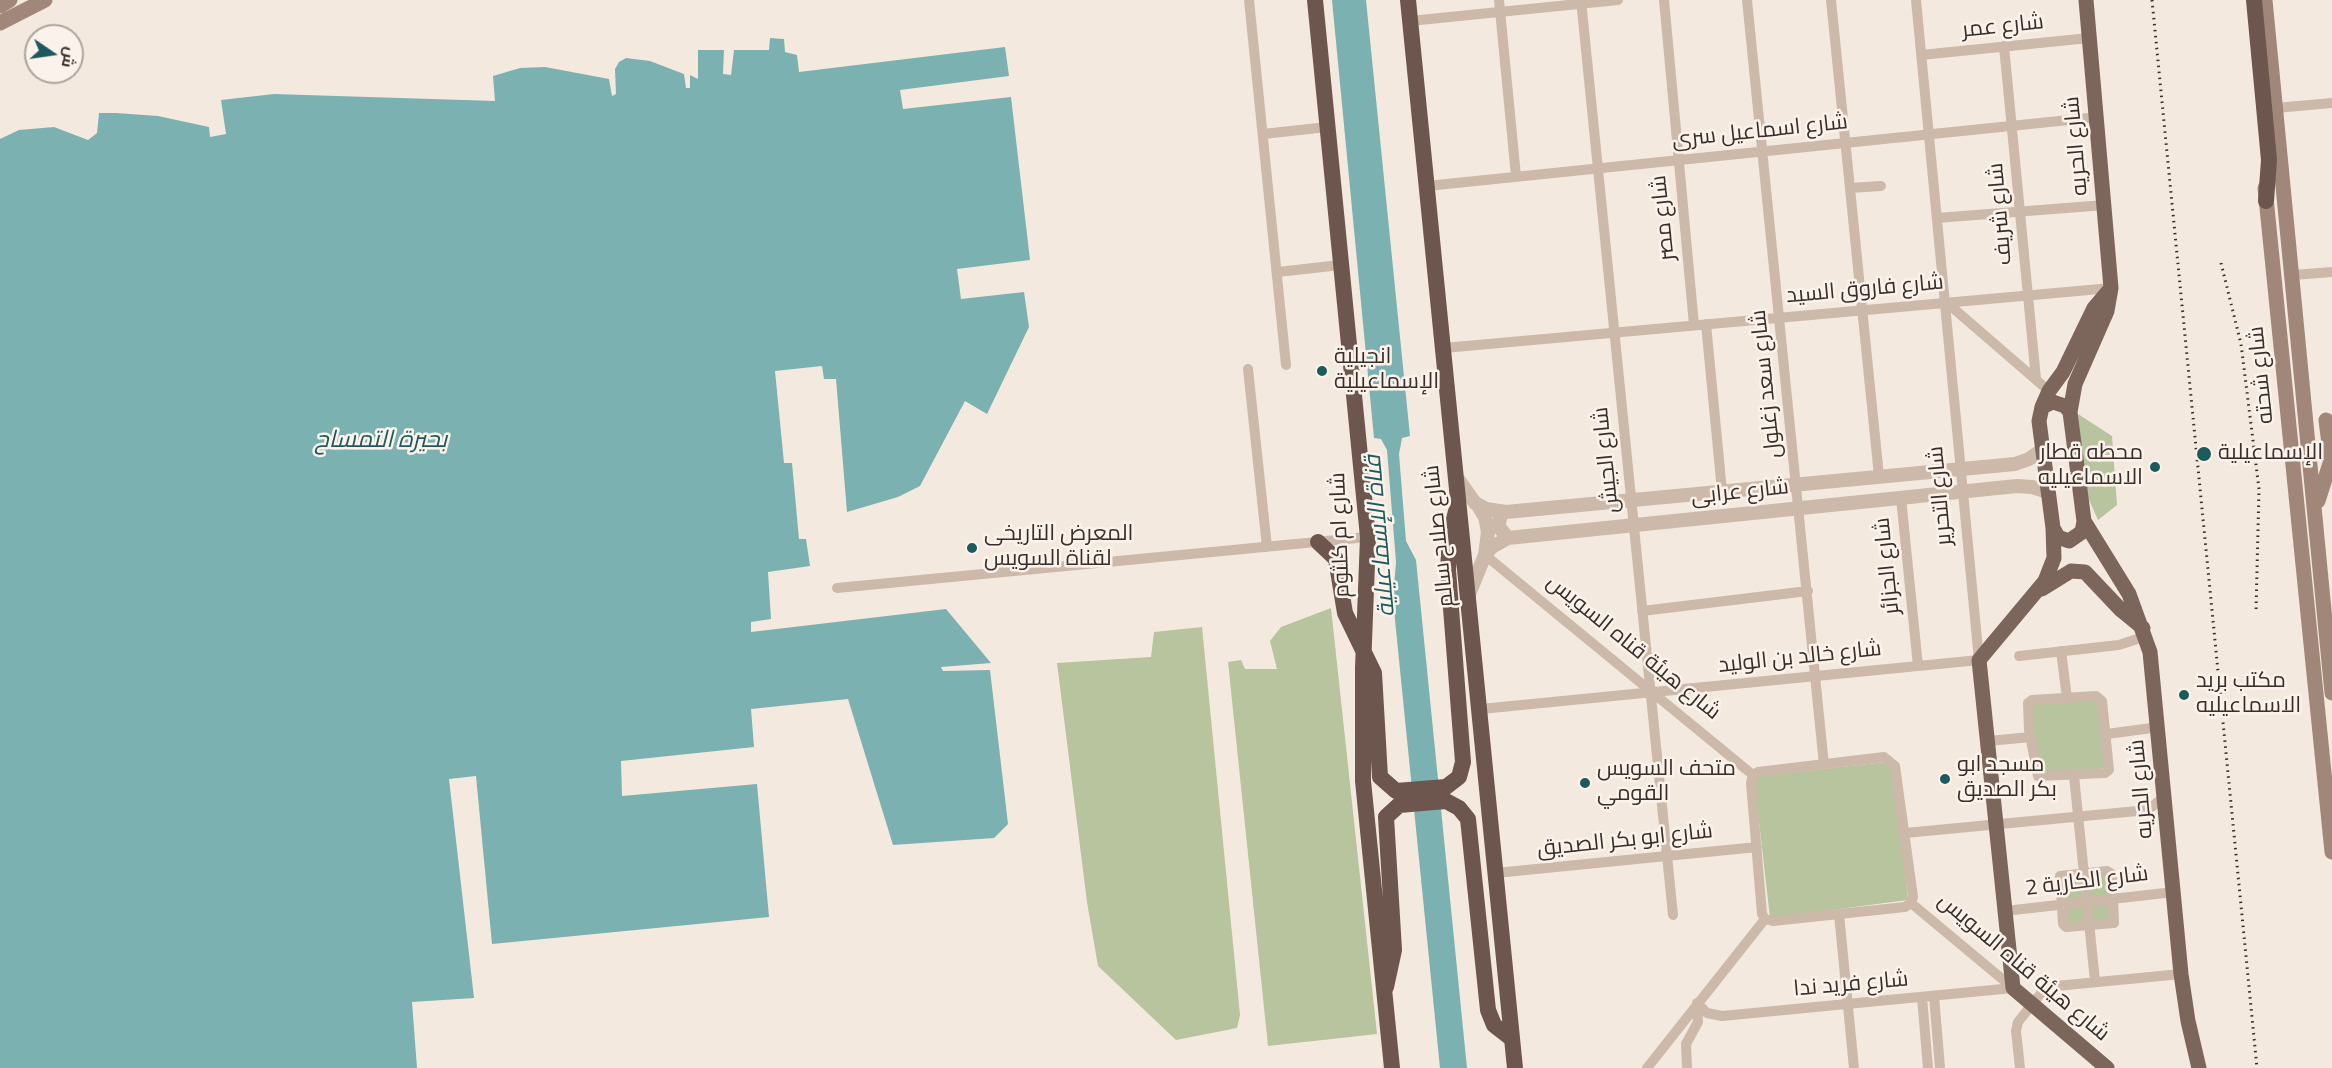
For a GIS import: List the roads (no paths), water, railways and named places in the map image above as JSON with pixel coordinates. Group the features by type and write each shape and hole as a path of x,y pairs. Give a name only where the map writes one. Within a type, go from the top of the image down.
{"highway":[{"name":"شارع ام كلثوم","path":"1316,0 1368,537 1363,650 1363,781 1392,1068"},
{"name":"شارع صلاح سالم","path":"1408,0 1460,498 1515,1068"},
{"path":"2254,0 2269,160 2266,201"},
{"path":"1446,794 1458,777 1463,762 1448,570 1450,536 1460,498"},
{"path":"1318,542 1336,559 1345,613 1372,665 1376,684 1380,777 1398,798"},
{"path":"1398,798 1446,794"},
{"path":"1446,794 1468,819 1488,1010 1494,1025 1512,1039"},
{"path":"1383,994 1394,950 1385,824 1398,798"}],"main road":[{"path":"0,6 45,0"},
{"name":"شارع الحريه","path":"2086,0 2098,117 2111,288 2107,310 2075,384 2070,412 2084,521 2129,594 2145,632 2154,670 2181,974 2188,1021 2199,1068"},
{"name":"شارع شحته","path":"2247,0 2332,852"},
{"name":"شارع شحته","path":"2265,0 2328,620 2332,693"},
{"path":"0,23 16,4"},
{"path":"1979,660 2038,591 2050,570 2054,558 2053,528 2039,421 2042,407 2049,391 2063,372 2094,308 2111,288"},
{"path":"2042,407 2058,402 2070,412"},
{"path":"2316,513 2331,461 2329,423"},
{"path":"2053,528 2063,540 2074,539 2082,532 2084,521"},
{"path":"2038,591 2071,571 2085,572 2145,632"},
{"name":"شارع التحرير","path":"1979,660 2013,988"},
{"name":"شارع هيئة قناه السويس","path":"2013,988 2107,1068"},
{"path":"2188,1021 2189,1068"}],"street":[{"path":"1249,0 1286,365"},
{"path":"1499,0 1516,176"},
{"path":"1410,21 1618,0"},
{"name":"شارع مصر","path":"1664,0 1694,325"},
{"name":"شارع سعد زغلول","path":"1748,0 1824,765"},
{"path":"1831,0 1880,476"},
{"name":"شارع التحرير","path":"1916,0 1979,660"},
{"name":"شارع الجيش","path":"1581,2 1673,915"},
{"name":"شارع عمر","path":"1921,55 2089,38"},
{"name":"شارع شريف","path":"2004,46 2036,379"},
{"path":"2276,108 2332,103"},
{"name":"شارع اسماعيل سرى","path":"1427,186 2098,117"},
{"path":"1263,134 1327,127"},
{"path":"1851,188 1881,186"},
{"path":"1937,218 2105,205"},
{"path":"1278,272 1340,265"},
{"path":"2293,275 2332,272"},
{"name":"شارع فاروق السيد","path":"1444,348 2111,288"},
{"path":"1946,302 2049,391"},
{"path":"1706,324 1722,491"},
{"path":"1248,369 1267,547"},
{"path":"2289,411 2305,410 2329,423"},
{"name":"شارع عرابى","path":"1477,504 1502,512 2015,464 2029,459 2042,450"},
{"path":"2294,456 2331,461"},
{"path":"1458,479 1466,494 1477,504 1487,524 1489,540 1468,596"},
{"name":"شارع عرابى","path":"1508,538 2025,486 2048,492"},
{"name":"شارع الجزائر","path":"1901,498 1918,666"},
{"path":"1485,555 1492,547 1508,538 1498,526 1502,512"},
{"path":"837,588 1368,537"},
{"name":"شارع هيئة قناه السويس","path":"1485,555 1753,776"},
{"path":"1642,611 1808,591"},
{"path":"2019,656 2119,645 2145,632"},
{"path":"2061,651 2067,698"},
{"name":"شارع خالد بن الوليد","path":"1481,709 1979,660"},
{"path":"2096,696 2101,698 2107,734 2108,772 2074,776 2038,776 2027,705 2029,700 2096,696"},
{"path":"2107,734 2159,727"},
{"path":"1988,741 2031,737"},
{"path":"1884,757 1895,766 1913,897 1911,903 1905,907 1766,920 1762,914 1751,783 1753,776 1758,772 1824,765 1884,757"},
{"path":"2074,776 2095,981"},
{"path":"1905,833 2148,810 2165,796"},
{"name":"شارع ابو بكر الصديق","path":"1496,873 1757,847"},
{"path":"2111,872 2114,899 2114,923 2066,927 2063,924 2060,876 2111,872"},
{"name":"شارع الكارية 2","path":"2005,911 2174,892"},
{"name":"شارع هيئة قناه السويس","path":"1911,903 2013,988"},
{"path":"1839,914 1854,1068"},
{"path":"1647,1068 1766,920"},
{"path":"2020,1068 2017,1026 2042,990 2050,986 2181,974"},
{"name":"شارع فريد ندا","path":"1697,1003 1707,1013 1722,1016 2013,988"},
{"path":"1928,997 1928,1068"},
{"path":"1928,997 1940,1068"},
{"path":"1687,1068 1686,1044 1698,1022 1697,1003"}],"water":[{"path":"1332,0 1366,0 1410,436 1402,438 1399,454 1406,541 1416,560 1467,1068 1440,1068 1393,600 1396,562 1387,450 1381,439 1374,438"},
{"name":"بحيرة التمساح","path":"770,38 784,39 785,52 797,55 799,72 1005,47 1009,76 900,90 903,109 1011,97 1030,260 957,269 961,299 1024,292 1029,327 987,414 965,401 920,486 898,497 847,512 836,379 824,379 822,366 775,371 784,463 792,463 799,539 806,539 810,566 768,572 771,619 751,622 751,632 946,609 991,663 941,667 943,671 990,670 1008,824 994,838 893,845 848,699 751,709 754,747 621,761 622,796 757,784 769,917 492,944 476,776 449,779 474,998 412,1002 417,1068 0,1068 0,139 19,130 54,127 88,140 97,133 99,113 158,116 209,127 210,137 226,134 221,100 274,94 495,101 493,76 520,68 545,67 609,79 612,96 616,94 615,69 619,62 626,58 650,61 684,74 686,88 690,88 690,75 698,79 698,50 724,50 723,74 731,75 734,50 769,50"}],"railway":[{"path":"2152,0 2257,1068"},
{"path":"2221,263 2241,344 2259,489 2256,612"}],"place":[{"name":"انجيلية الإسماعيلية","path":"1322,371"},
{"name":"الإسماعيلية","path":"2204,454"},
{"name":"محطه قطار الاسماعيليه","path":"2155,467"},
{"name":"المعرض التاريخى لقناة السويس","path":"972,548"},
{"name":"مكتب بريد الاسماعيليه","path":"2184,695"},
{"name":"مسجد ابو بكر الصديق","path":"1945,779"},
{"name":"متحف السويس القومي","path":"1585,783"}],"water label":[{"name":"قناة الإسماعيلية","path":"1381,536"}]}
